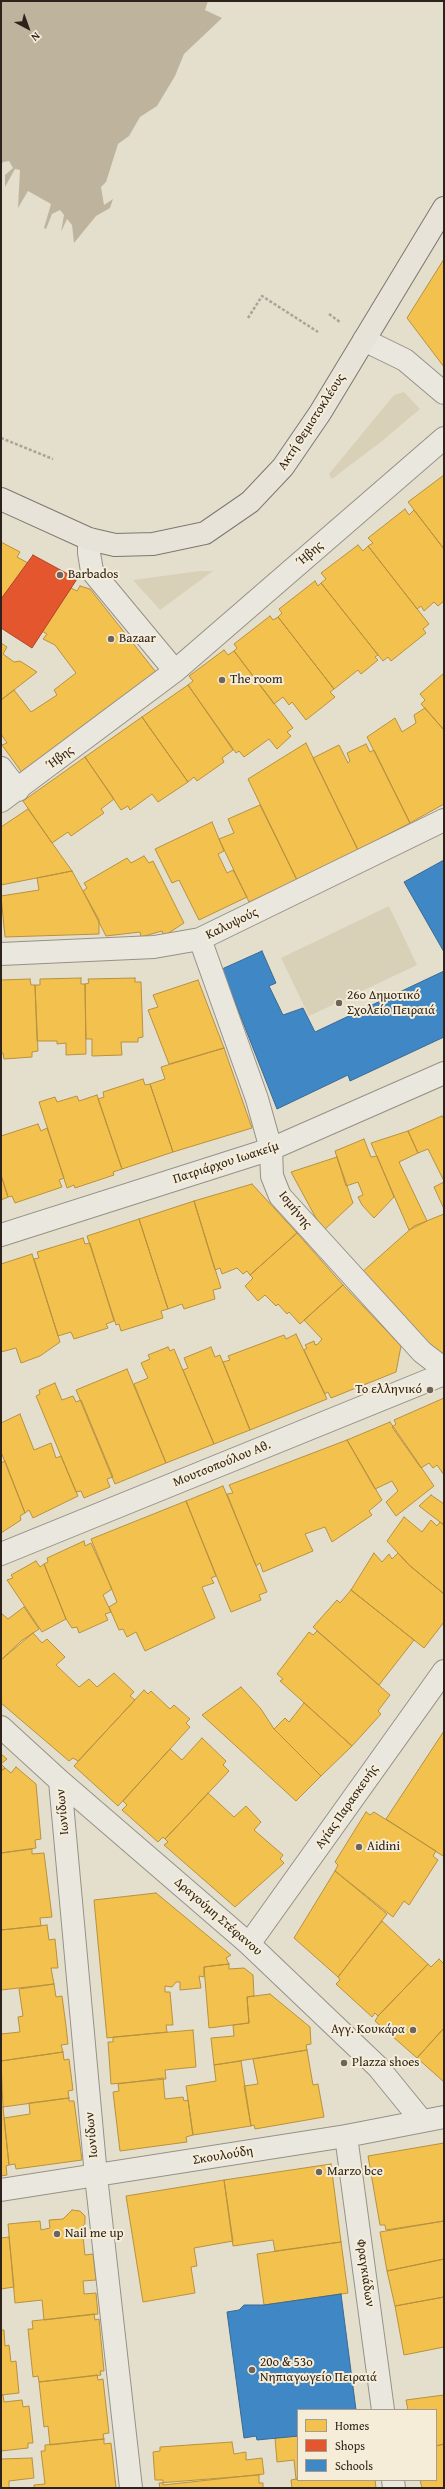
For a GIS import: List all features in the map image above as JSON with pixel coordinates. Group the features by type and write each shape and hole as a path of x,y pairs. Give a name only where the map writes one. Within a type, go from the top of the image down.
{"main road":[{"name":"Ακτή Θεμιστοκλέους","path":"1,499 90,539 115,545 153,544 205,533 250,502 283,468 320,413 444,208"}],"street":[{"path":"364,340 405,360 444,393"},
{"name":"Ήβης","path":"9,796 175,671 438,443"},
{"path":"90,539 88,553 92,572 175,671"},
{"path":"1,768 9,796"},
{"name":"Καλυψούς","path":"1,954 154,947 200,939 444,820"},
{"name":"Ισμήνης","path":"200,939 257,1099 271,1149 272,1176 280,1196 422,1352 444,1369"},
{"name":"Πατριάρχου Ιωακείμ","path":"1,1235 271,1149 444,1072"},
{"name":"Μουτσοπούλου Αθ.","path":"1,1554 444,1374"},
{"name":"Αγίας Παρασκευής","path":"249,1944 444,1671"},
{"name":"Δραγούμη Στέφανου","path":"1,1727 60,1781 249,1944 378,2067 422,2121"},
{"name":"Ιωνίδων","path":"60,1781 96,2176 131,2488"},
{"name":"Σκουλούδη","path":"1,2190 346,2136 444,2117"},
{"name":"Φραγκιάδων","path":"346,2136 383,2409"}],"path":[{"path":"248,318 262,296 318,332"},
{"path":"1,438 53,459"}],"shaded area":[{"path":"1,1 208,1 205,10 222,18 184,54 175,76 157,106 140,117 129,136 118,144 106,182 101,187 104,205 113,199 110,208 96,216 74,243 72,225 67,219 61,232 64,215 60,210 52,214 46,229 44,228 51,204 28,191 18,208 20,170 15,169 5,187 5,175 13,168 9,161 3,162 1,166"},
{"path":"404,392 420,409 382,441 332,479 329,474 394,395"},
{"path":"200,571 213,571 160,610 133,580"},
{"path":"389,906 417,965 309,1016 281,958"}],"building: Homes":[{"path":"444,259 444,367 407,318"},
{"path":"444,475 444,549 408,502"},
{"path":"405,509 409,515 414,510 444,549 444,601 438,606 434,602 424,611 421,606 417,609 368,546 373,543 368,538"},
{"path":"1,542 20,552 17,557 28,563 1,599"},
{"path":"358,545 363,551 368,546 429,624 423,629 426,633 391,661 388,657 383,661 321,583 326,579 321,573"},
{"path":"315,581 318,586 321,583 378,655 375,657 378,660 361,674 358,670 334,689 278,617 282,613 279,609"},
{"path":"80,586 90,589 159,676 23,774 2,745 7,743 1,734 1,700 14,690 31,712 57,695 54,690 76,673 55,645 43,639 47,634 42,631 71,588 77,591"},
{"path":"270,616 273,620 278,617 334,689 330,692 335,697 306,720 292,702 289,705 283,697 274,704 234,651 237,648 234,644"},
{"path":"1,643 7,647 3,654 14,662 20,661 37,672 1,700"},
{"path":"224,650 228,655 234,651 293,728 287,732 291,736 277,749 269,739 244,757 239,751 236,753 188,685 193,681 189,676"},
{"path":"444,673 444,730 421,704 425,700 420,694"},
{"path":"188,685 233,750 222,758 224,762 197,781 194,777 188,782 142,717"},
{"path":"425,708 444,730 444,804 410,823 367,737 395,718 402,732 416,723 414,715"},
{"path":"142,717 188,782 158,802 152,794 130,810 128,806 121,810 85,757"},
{"path":"306,743 358,850 297,880 248,779"},
{"path":"366,744 370,752 374,750 410,823 358,850 313,758 339,745 348,763 350,761 347,753"},
{"path":"85,757 114,799 101,809 104,813 71,836 68,832 52,843 23,801"},
{"path":"260,805 297,880 249,902 219,839 234,833 228,819"},
{"path":"28,809 72,871 1,885 1,827"},
{"path":"212,822 224,851 218,854 227,873 233,870 247,897 199,920 179,880 172,883 155,849"},
{"path":"144,856 149,863 153,861 184,923 164,936 162,931 141,937 140,932 106,936 83,891 87,888 84,883 127,858 131,863"},
{"path":"72,871 99,920 99,934 5,937 1,896 39,890 37,878"},
{"path":"81,978 81,984 85,984 86,1054 66,1055 66,1043 57,1044 57,1041 37,1041 35,985 40,985 40,979"},
{"path":"135,978 135,982 141,982 143,1037 138,1038 138,1042 121,1042 122,1055 92,1056 92,1039 86,1039 85,984 89,983 88,979"},
{"path":"30,979 31,985 35,985 38,1051 32,1052 32,1057 4,1059 3,1053 1,1053 1,980"},
{"path":"198,980 224,1048 169,1064 148,1010 158,1007 153,995"},
{"path":"224,1048 252,1128 173,1152 150,1084 165,1079 161,1067"},
{"path":"143,1079 145,1085 150,1084 173,1152 122,1169 98,1099 104,1097 103,1092"},
{"path":"97,1095 122,1169 113,1172 114,1175 75,1188 74,1185 67,1188 39,1102 55,1097 57,1102 77,1096 79,1101"},
{"path":"442,1116 444,1119 444,1181 428,1149 418,1153 408,1131"},
{"path":"38,1124 41,1131 47,1128 64,1178 59,1180 62,1187 15,1203 12,1196 8,1197 1,1175 1,1136"},
{"path":"408,1131 418,1153 399,1162 427,1221 409,1230 371,1143"},
{"path":"364,1139 371,1157 377,1156 394,1197 374,1218 362,1205 358,1197 363,1195 358,1182 346,1186 335,1151"},
{"path":"337,1157 353,1203 323,1231 291,1172"},
{"path":"1,1175 8,1197 1,1200"},
{"path":"444,1182 444,1209 434,1187"},
{"path":"252,1184 297,1233 250,1275 247,1271 243,1274 237,1268 222,1274 220,1268 215,1270 194,1201"},
{"path":"194,1201 221,1288 213,1290 215,1299 184,1309 182,1304 168,1309 139,1219"},
{"path":"444,1214 444,1358 441,1359 361,1273 414,1226"},
{"path":"139,1219 168,1309 161,1311 163,1318 121,1331 119,1324 116,1325 87,1236"},
{"path":"297,1233 343,1285 300,1324 289,1312 287,1314 278,1304 276,1306 265,1295 258,1301 245,1286 253,1278 250,1275"},
{"path":"83,1238 85,1244 90,1243 114,1321 106,1324 108,1328 74,1339 71,1332 58,1336 34,1259 39,1258 37,1252"},
{"path":"32,1254 60,1342 40,1356 21,1363 16,1348 1,1352 1,1264"},
{"path":"343,1285 401,1346 396,1372 331,1398 328,1392 325,1394 304,1350 307,1348 305,1345 314,1341 315,1345 318,1344 322,1339 304,1320"},
{"path":"296,1334 327,1399 250,1430 223,1362 230,1360 228,1356 284,1335 286,1339"},
{"path":"168,1347 170,1351 174,1349 214,1444 166,1463 134,1384 148,1378 141,1363 150,1359 148,1355"},
{"path":"211,1347 215,1357 220,1355 250,1430 214,1444 183,1370 188,1368 184,1358"},
{"path":"127,1369 166,1463 115,1484 76,1390"},
{"path":"55,1383 62,1400 73,1396 76,1402 81,1400 113,1477 107,1479 110,1487 84,1498 81,1491 76,1492 36,1396 40,1394 39,1390"},
{"path":"444,1398 444,1475 437,1465 433,1468 429,1463 421,1468 392,1427 396,1424 394,1420"},
{"path":"20,1414 34,1450 51,1443 56,1458 61,1456 78,1496 33,1518 29,1510 25,1513 1,1452 1,1423"},
{"path":"390,1422 434,1486 396,1516 386,1502 398,1491 392,1481 375,1489 347,1440"},
{"path":"347,1440 382,1500 369,1511 372,1515 332,1542 325,1527 305,1534 313,1551 263,1572 260,1563 256,1566 227,1494 233,1493 229,1485"},
{"path":"5,1461 25,1513 20,1516 21,1520 1,1533 1,1463"},
{"path":"223,1486 267,1592 259,1595 261,1600 231,1612 186,1501"},
{"path":"431,1495 444,1504 444,1525 419,1506"},
{"path":"186,1501 216,1576 211,1578 214,1583 202,1587 215,1618 145,1651 136,1632 127,1637 123,1629 119,1630 109,1607 117,1602 91,1539"},
{"path":"404,1517 422,1532 431,1520 437,1526 440,1522 444,1525 444,1594 409,1565 387,1541"},
{"path":"84,1541 85,1546 91,1543 112,1589 103,1595 111,1612 105,1614 108,1620 79,1633 77,1627 72,1628 66,1619 44,1564 48,1562 47,1558"},
{"path":"374,1553 382,1562 389,1554 392,1559 398,1553 409,1565 444,1594 444,1622 424,1648 351,1590"},
{"path":"36,1561 40,1567 44,1564 66,1619 42,1632 7,1580 13,1578 11,1575"},
{"path":"351,1590 414,1640 379,1685 313,1627 337,1600 340,1603"},
{"path":"24,1607 39,1629 21,1641 1,1660 1,1613 8,1619"},
{"path":"317,1631 390,1695 378,1711 381,1714 352,1746 280,1681 283,1679 277,1674 309,1632 313,1635"},
{"path":"33,1633 42,1643 47,1639 65,1657 56,1665 79,1687 89,1679 97,1687 114,1673 134,1692 130,1696 135,1700 78,1761 73,1758 69,1761 1,1703 1,1660"},
{"path":"241,1687 261,1709 274,1729 321,1776 296,1801 202,1715"},
{"path":"144,1690 148,1694 151,1691 170,1709 174,1705 190,1719 186,1723 190,1727 118,1806 74,1766"},
{"path":"304,1703 352,1746 321,1776 274,1729 285,1718 289,1722"},
{"path":"444,1731 444,1855 443,1856 386,1819"},
{"path":"202,1738 226,1761 223,1765 229,1771 165,1839 163,1837 158,1842 122,1810 127,1805 123,1801 170,1749 182,1760"},
{"path":"1,1754 7,1759 1,1764"},
{"path":"1,1764 5,1768 1,1771"},
{"path":"16,1767 36,1784 41,1839 35,1840 36,1848 1,1853 1,1771 5,1768 11,1773"},
{"path":"208,1793 234,1817 246,1806 261,1822 254,1830 283,1855 280,1859 284,1863 235,1907 164,1845 168,1842 165,1839"},
{"path":"366,1812 370,1815 374,1812 436,1851 433,1856 438,1860 409,1905 404,1901 393,1917 335,1871 338,1865 335,1862"},
{"path":"32,1849 32,1854 44,1853 52,1917 40,1918 41,1926 1,1930 1,1853"},
{"path":"335,1871 387,1914 338,1977 294,1938"},
{"path":"156,1893 231,1955 226,1958 229,1964 204,1967 204,1977 199,1976 201,1988 180,1990 180,1982 176,1982 172,1987 165,1986 165,1992 170,1992 173,2025 166,2025 167,2032 107,2038 94,1900"},
{"path":"382,1921 428,1964 378,2016 375,2013 372,2017 336,1984 340,1980 338,1977"},
{"path":"47,1925 49,1940 55,1939 58,1968 51,1968 54,1984 1,1990 1,1930"},
{"path":"439,1959 444,1964 444,2028 417,2058 375,2021 378,2016 428,1964 431,1967"},
{"path":"229,1964 229,1969 244,1968 253,1975 254,1996 247,1997 249,2023 209,2028 204,1967"},
{"path":"54,1984 56,1997 62,1996 66,2026 68,2044 61,2045 63,2052 1,2061 1,2034 20,2032 18,2017 23,2016 19,1989"},
{"path":"270,1994 310,2027 311,2044 306,2045 307,2050 214,2065 211,2038 234,2036 233,2025 249,2023 247,1997"},
{"path":"444,2028 444,2082 417,2058"},
{"path":"193,2030 196,2067 165,2070 166,2079 111,2084 108,2042 113,2042 113,2037"},
{"path":"307,2050 313,2085 318,2084 324,2117 255,2129 254,2125 251,2126 244,2086 258,2084 253,2059"},
{"path":"63,2052 64,2060 69,2059 73,2090 68,2091 69,2098 3,2107 1,2061"},
{"path":"241,2061 251,2126 193,2135 186,2086 216,2081 214,2065"},
{"path":"163,2078 165,2099 183,2097 184,2101 188,2100 193,2135 186,2137 187,2142 120,2151 113,2092 119,2091 118,2084"},
{"path":"69,2098 69,2101 74,2101 82,2160 16,2169 15,2164 9,2165 4,2118 30,2114 29,2103"},
{"path":"3,2107 9,2165 6,2166 7,2175 1,2176 1,2108"},
{"path":"444,2143 444,2221 386,2230 385,2225 380,2225 368,2156"},
{"path":"331,2164 341,2242 275,2251 273,2240 233,2246 224,2180"},
{"path":"224,2180 233,2241 194,2248 197,2266 191,2267 195,2293 143,2302 126,2196"},
{"path":"72,2210 80,2211 85,2216 85,2223 82,2228 85,2255 93,2254 96,2280 83,2281 84,2294 96,2293 98,2314 44,2320 42,2300 15,2303 8,2224 40,2221 41,2230 50,2228 49,2220 63,2219"},
{"path":"444,2221 444,2259 387,2271 380,2232"},
{"path":"9,2237 14,2287 1,2289 1,2238"},
{"path":"341,2242 348,2293 264,2305 257,2254"},
{"path":"444,2259 444,2297 395,2306 387,2271"},
{"path":"444,2297 444,2347 404,2355 395,2306"},
{"path":"94,2314 95,2320 99,2319 104,2371 100,2371 101,2375 39,2382 38,2376 33,2377 28,2329 33,2329 32,2321"},
{"path":"1,2330 4,2330 5,2346 9,2345 11,2362 16,2361 19,2393 1,2395"},
{"path":"97,2375 98,2380 103,2379 109,2433 103,2434 104,2439 50,2445 48,2426 44,2427 39,2382"},
{"path":"1,2395 3,2395 4,2402 22,2400 23,2407 29,2406 33,2443 28,2443 28,2448 1,2451"},
{"path":"444,2395 444,2444 437,2446 437,2409 408,2409 406,2400"},
{"path":"297,2436 297,2479 294,2460 277,2462 275,2438"},
{"path":"104,2439 104,2444 111,2443 116,2488 34,2488 34,2485 45,2484 41,2451 45,2451 45,2445"},
{"path":"232,2442 234,2454 246,2452 246,2460 262,2458 264,2474 163,2485 163,2480 155,2480 153,2452 160,2451 160,2447"},
{"path":"444,2444 444,2488 422,2488 420,2481 437,2481 437,2446"},
{"path":"32,2458 34,2478 9,2481 9,2488 1,2488 1,2459"},
{"path":"259,2475 259,2483 263,2483 263,2488 160,2488 159,2483"},
{"path":"291,2480 375,2481 376,2488 292,2488"}],"building: Shops":[{"path":"33,555 77,579 32,648 1,628 1,599"}],"building: Schools":[{"path":"444,860 444,952 404,882"},
{"path":"262,951 276,983 269,986 283,1015 303,1008 315,1032 444,971 444,1037 350,1081 348,1075 277,1109 222,969"},
{"path":"341,2294 356,2409 297,2409 297,2436 257,2440 256,2436 244,2438 227,2312 239,2310 244,2305 264,2305"}],"place":[{"name":"Barbados","path":"60,575"},
{"name":"Bazaar","path":"111,639"},
{"name":"The room","path":"222,680"},
{"name":"26ο Δημοτικό Σχολείο Πειραιά","path":"339,1003"},
{"name":"Το ελληνικό","path":"430,1390"},
{"name":"Aidini","path":"359,1847"},
{"name":"Αγγ. Κουκάρα","path":"413,2030"},
{"name":"Plazza shoes","path":"344,2063"},
{"name":"Marzo bce","path":"319,2172"},
{"name":"Nail me up","path":"57,2234"},
{"name":"20ο & 53ο Νηπιαγωγείο Πειραιά","path":"252,2370"}]}
